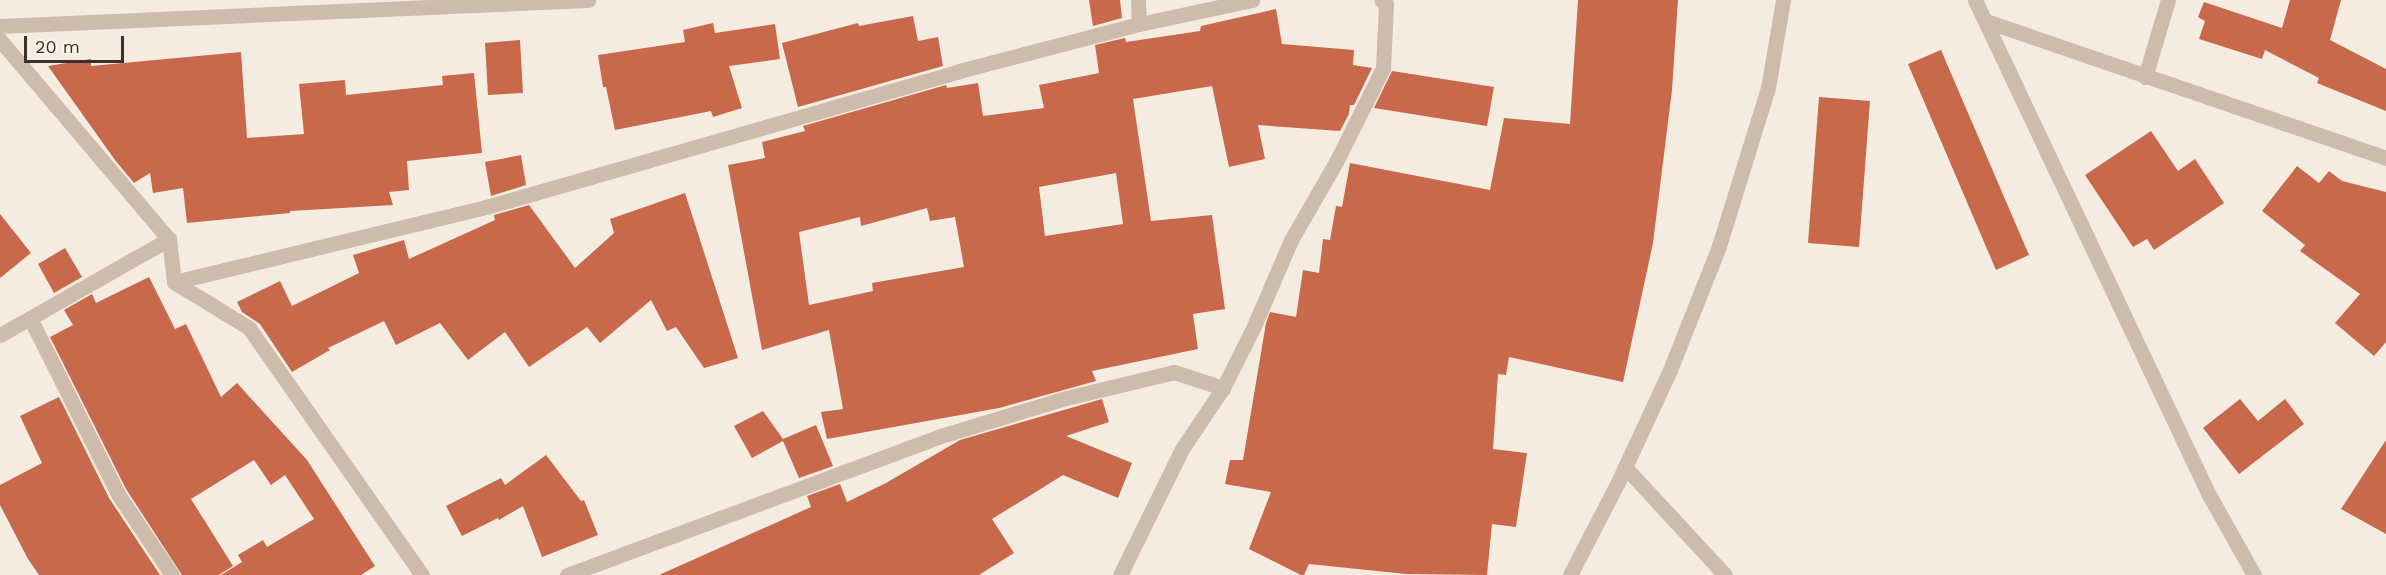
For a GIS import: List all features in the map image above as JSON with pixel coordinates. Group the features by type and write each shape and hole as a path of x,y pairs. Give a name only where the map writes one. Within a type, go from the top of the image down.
{"street":[{"path":"0,26 588,0"},
{"path":"1138,0 1139,24"},
{"path":"174,282 486,207 948,75 1139,24 1252,0"},
{"path":"1120,575 1182,449 1223,388 1254,326 1291,240 1336,162 1383,68 1386,4 1381,0"},
{"path":"1570,575 1625,467 1670,369 1719,246 1768,88 1783,0"},
{"path":"1975,0 2208,493 2254,575"},
{"path":"2145,77 2168,0"},
{"path":"1986,21 2386,158"},
{"path":"0,40 170,239 174,282"},
{"path":"0,335 170,239"},
{"path":"174,282 249,328 422,575"},
{"path":"30,318 118,494 172,575"},
{"path":"567,575 944,435 1066,398 1174,372 1223,388"},
{"path":"1625,467 1725,575"}],"building":[{"path":"1089,0 1120,0 1122,18 1093,26"},
{"path":"1578,0 1678,0 1672,90 1653,243 1623,382 1509,357 1506,375 1498,374 1493,449 1527,453 1516,527 1492,524 1487,575 1406,574 1309,564 1304,575 1301,575 1249,549 1271,492 1225,484 1230,460 1243,460 1266,323 1270,312 1296,317 1303,270 1319,273 1323,239 1330,240 1336,206 1342,207 1350,163 1490,190 1504,118 1570,124"},
{"path":"2290,0 2341,0 2330,40 2386,69 2386,111 2317,83 2319,78 2265,50 2262,59 2199,39 2205,21 2198,17 2204,2 2282,28"},
{"path":"1276,9 1282,44 1354,50 1353,65 1372,68 1354,105 1350,105 1349,114 1340,131 1258,125 1265,159 1229,167 1212,86 1133,99 1151,221 1212,215 1225,309 1193,314 1198,349 1092,371 1096,381 999,408 827,439 821,412 843,409 829,330 762,350 728,165 765,158 762,142 805,131 803,126 946,85 947,88 978,83 983,116 1044,108 1039,85 1099,73 1095,45 1125,38 1126,42 1200,31 1201,26","holes":["1116,173 1123,224 1045,236 1039,187","927,208 930,221 955,217 964,267 872,283 873,291 809,305 799,232 860,217 861,226"]},
{"path":"913,16 918,41 938,37 943,66 798,107 782,43 858,23 859,26"},
{"path":"713,23 715,33 775,24 780,59 729,66 742,108 713,117 711,111 615,130 606,87 603,87 598,55 685,42 683,30"},
{"path":"520,40 523,93 488,95 485,43"},
{"path":"1941,50 2029,255 1996,270 1908,64"},
{"path":"241,52 247,138 304,134 299,84 345,80 346,95 443,85 442,76 474,73 482,153 407,161 409,190 389,192 393,205 290,211 290,213 187,223 183,188 153,193 150,173 134,183 48,66 91,59 91,66"},
{"path":"1392,71 1494,87 1487,126 1374,108"},
{"path":"1819,97 1870,101 1859,247 1808,243"},
{"path":"2151,131 2178,171 2195,159 2224,203 2154,250 2147,239 2133,247 2085,175"},
{"path":"521,155 526,185 491,196 485,162"},
{"path":"2297,166 2319,183 2329,171 2342,181 2386,192 2386,342 2374,356 2335,323 2360,294 2300,251 2305,245 2262,211"},
{"path":"685,193 738,358 704,368 676,327 667,331 651,300 600,343 587,327 529,367 505,332 468,360 440,323 396,345 384,321 328,348 330,350 292,372 260,324 242,312 237,302 280,281 292,306 359,273 353,255 404,240 409,259 495,220 494,215 529,205 575,268 614,233 610,219"},
{"path":"0,214 31,253 0,278"},
{"path":"65,248 82,277 54,293 38,264"},
{"path":"149,277 175,329 186,324 221,397 237,383 307,460 375,566 361,575 221,575 242,562 238,555 263,540 267,547 314,519 285,475 271,485 254,460 191,499 233,566 219,575 182,575 126,489 50,337 73,325 64,310 92,294 96,303"},
{"path":"59,397 109,498 160,575 39,575 28,559 0,505 0,485 42,463 20,416"},
{"path":"1102,399 1109,422 1066,436 1132,463 1118,498 1063,475 992,519 1014,553 979,575 659,575 811,507 807,496 840,484 847,502 886,483 960,440"},
{"path":"2240,399 2258,421 2285,399 2304,424 2239,474 2203,428"},
{"path":"763,411 783,439 816,425 833,466 799,478 783,441 752,458 734,426"},
{"path":"2386,440 2386,534 2341,509"},
{"path":"546,455 581,501 584,500 598,535 542,557 523,506 499,520 498,518 462,536 446,506 501,478 505,485"}]}
